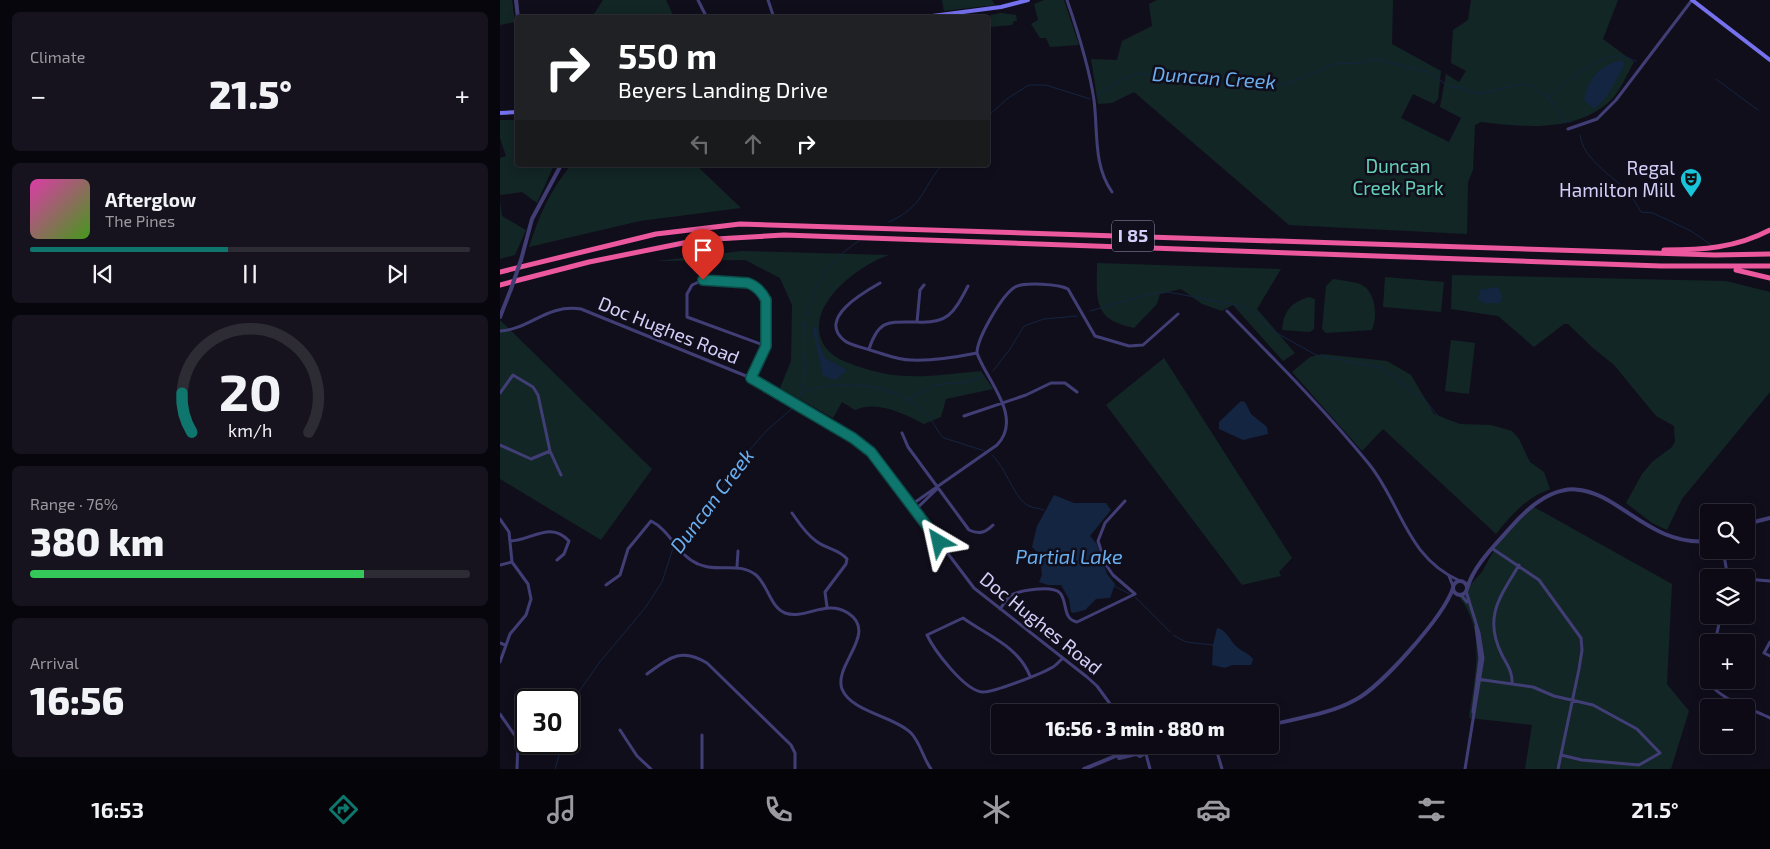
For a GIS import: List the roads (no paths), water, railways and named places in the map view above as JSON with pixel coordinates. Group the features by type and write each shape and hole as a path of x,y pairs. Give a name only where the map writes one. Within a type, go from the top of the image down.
{"highway":[{"name":"I 85","path":"500,272 656,234 740,224 1716,255 1770,254"},
{"path":"1626,252 1721,248 1748,240 1770,230"},
{"name":"I 85","path":"500,285 589,262 698,240 784,235 1725,268 1770,266"},
{"path":"1725,268 1770,278"}],"main road":[{"path":"940,15 1001,7 1028,0"},
{"path":"1692,0 1770,60"},
{"path":"500,113 515,112"}],"street":[{"path":"516,0 518,15"},
{"path":"698,0 706,15"},
{"path":"768,0 773,15"},
{"path":"1067,0 1084,55 1094,100 1097,149 1103,180 1112,192"},
{"path":"1568,129 1597,119 1616,100 1692,0"},
{"path":"500,317 521,260 532,219 560,167"},
{"path":"751,378 766,346 766,300 757,288 748,283 703,280 692,285 687,294 687,317 766,346"},
{"path":"880,283 856,296 842,311 837,325 838,333 844,341 892,357 912,360 977,353"},
{"path":"917,322 920,290 924,285"},
{"path":"911,505 938,488 1003,438 1008,427 1001,403 995,385 980,362 977,353 979,338 1008,292 1021,285 1064,287 1072,292 1095,336 1129,346 1143,345 1178,314"},
{"path":"869,349 874,334 881,326 890,322 932,322 950,314 968,286"},
{"name":"Doc Hughes Road","path":"500,331 520,326 555,309 568,307 581,309 751,378 853,438 871,452 962,575 974,588 1097,686 1110,704"},
{"path":"1227,310 1368,462 1418,549 1449,576 1461,581 1467,590"},
{"path":"500,393 513,374 533,387 538,395 550,451 561,475"},
{"path":"964,416 1035,392 1051,383 1065,383 1076,392"},
{"path":"902,433 908,448 969,530 975,533 985,532 993,524"},
{"path":"500,446 531,459 550,451"},
{"path":"915,510 938,488"},
{"path":"1466,769 1482,650 1469,605 1467,590 1471,577 1524,511 1537,501 1560,491 1588,490 1604,496 1667,536 1686,541 1700,541"},
{"path":"1000,609 1011,596 1020,592 1058,591 1062,595 1068,616 1072,621 1077,622 1135,594 1113,575 1106,565 1098,541 1105,522 1125,500"},
{"path":"792,513 818,543 842,553 847,559 846,564 825,592 827,607"},
{"path":"1755,522 1770,518"},
{"path":"500,519 508,532 512,562 528,584 531,600 526,615 510,634 500,662"},
{"path":"606,586 613,583 620,575 628,549 651,521 696,564 709,568 737,567 751,572 763,582 774,603 784,612 795,614 827,607 848,613 857,624 858,641 840,675 840,681 846,696 859,706 912,733 931,769"},
{"path":"510,541 523,539 544,531 560,534 569,541 564,554 557,560"},
{"path":"1493,549 1539,580 1581,638 1582,650 1558,769"},
{"path":"737,567 738,551"},
{"path":"500,565 512,562"},
{"path":"1512,684 1512,673 1500,649 1493,617 1495,607 1519,565"},
{"path":"1449,576 1453,587 1469,605"},
{"path":"1279,722 1324,712 1358,699 1375,686 1397,663 1449,600 1453,587 1471,577"},
{"path":"1755,580 1770,581"},
{"path":"1449,600 1467,590"},
{"path":"1030,676 1023,660 995,638 963,618 927,634 936,653 974,690 990,691 1052,668 1063,658"},
{"path":"1770,642 1764,652 1770,656"},
{"path":"500,643 505,645"},
{"path":"647,674 674,656 693,656 707,663 791,745 795,753 795,769"},
{"path":"1479,679 1533,687 1554,696 1593,705 1637,729 1660,753 1639,764 1582,760 1561,755"},
{"path":"1713,689 1719,694 1770,718"},
{"path":"500,714 518,740 517,769"},
{"path":"620,730 637,756 651,769"},
{"path":"702,735 702,769"},
{"path":"1105,762 1120,754"},
{"path":"1084,769 1136,754"},
{"path":"1147,754 1149,769"},
{"path":"1218,754 1222,769"}],"water":[{"path":"1621,60 1625,63 1615,82 1608,94 1594,109 1584,100 1592,79 1607,65"},
{"path":"1498,287 1502,296 1500,303 1484,303 1478,299 1480,290"},
{"path":"816,323 818,342 825,358 847,370 836,380 823,376 813,331"},
{"path":"1241,401 1245,402 1251,414 1267,427 1268,434 1243,440 1219,429 1219,422"},
{"name":"Partial Lake","path":"1054,495 1074,503 1106,503 1111,510 1090,536 1097,544 1107,574 1115,584 1110,598 1096,599 1085,610 1073,613 1071,612 1069,599 1061,585 1048,585 1039,582 1042,575 1040,555 1032,547 1037,526"},
{"path":"1217,628 1225,632 1236,646 1253,659 1251,665 1232,665 1225,668 1212,665 1213,645"}],"waterway":[{"name":"Duncan Creek","path":"1548,97 1583,70 1604,59 1622,56 1636,61"},
{"name":"Duncan Creek","path":"1097,95 1121,80 1139,73 1229,85 1267,86 1289,83 1334,64 1359,63 1375,59 1428,72 1450,87 1462,88 1478,94 1522,84 1531,86 1548,97 1565,121 1571,122"},
{"name":"Duncan Creek","path":"1716,79 1758,110"},
{"name":"Duncan Creek","path":"990,114 1008,98 1029,85 1046,85 1090,99"},
{"path":"1580,135 1582,144 1592,159 1626,190 1641,212 1653,213 1691,231 1713,246"},
{"name":"Duncan Creek","path":"889,222 901,216 916,203 940,167"},
{"name":"Duncan Creek","path":"797,402 801,394 804,376 804,330 809,304 814,291 829,268 859,241"},
{"path":"1090,311 1150,294 1168,292 1242,306 1254,312 1273,331 1316,355 1382,368 1425,400 1438,416"},
{"path":"993,371 1010,349 1024,326 1044,319 1077,316"},
{"path":"908,400 934,385 967,382 984,376"},
{"path":"803,392 835,385 870,386 887,390 917,406 929,417 944,438 985,451"},
{"name":"Duncan Creek","path":"676,542 709,505 747,453 766,431 795,406"},
{"path":"992,455 1019,497 1031,507 1044,510"},
{"name":"Duncan Creek","path":"580,690 599,663 645,608 662,582 674,545"},
{"path":"1114,586 1130,594"},
{"path":"1135,597 1170,632"},
{"path":"1173,635 1186,642 1213,645"},
{"name":"Duncan Creek","path":"555,769 559,754"}],"place":[{"name":"Regal Hamilton Mill","path":"1691,198"}],"park label":[{"name":"Duncan Creek Park","path":"1398,177"}]}
